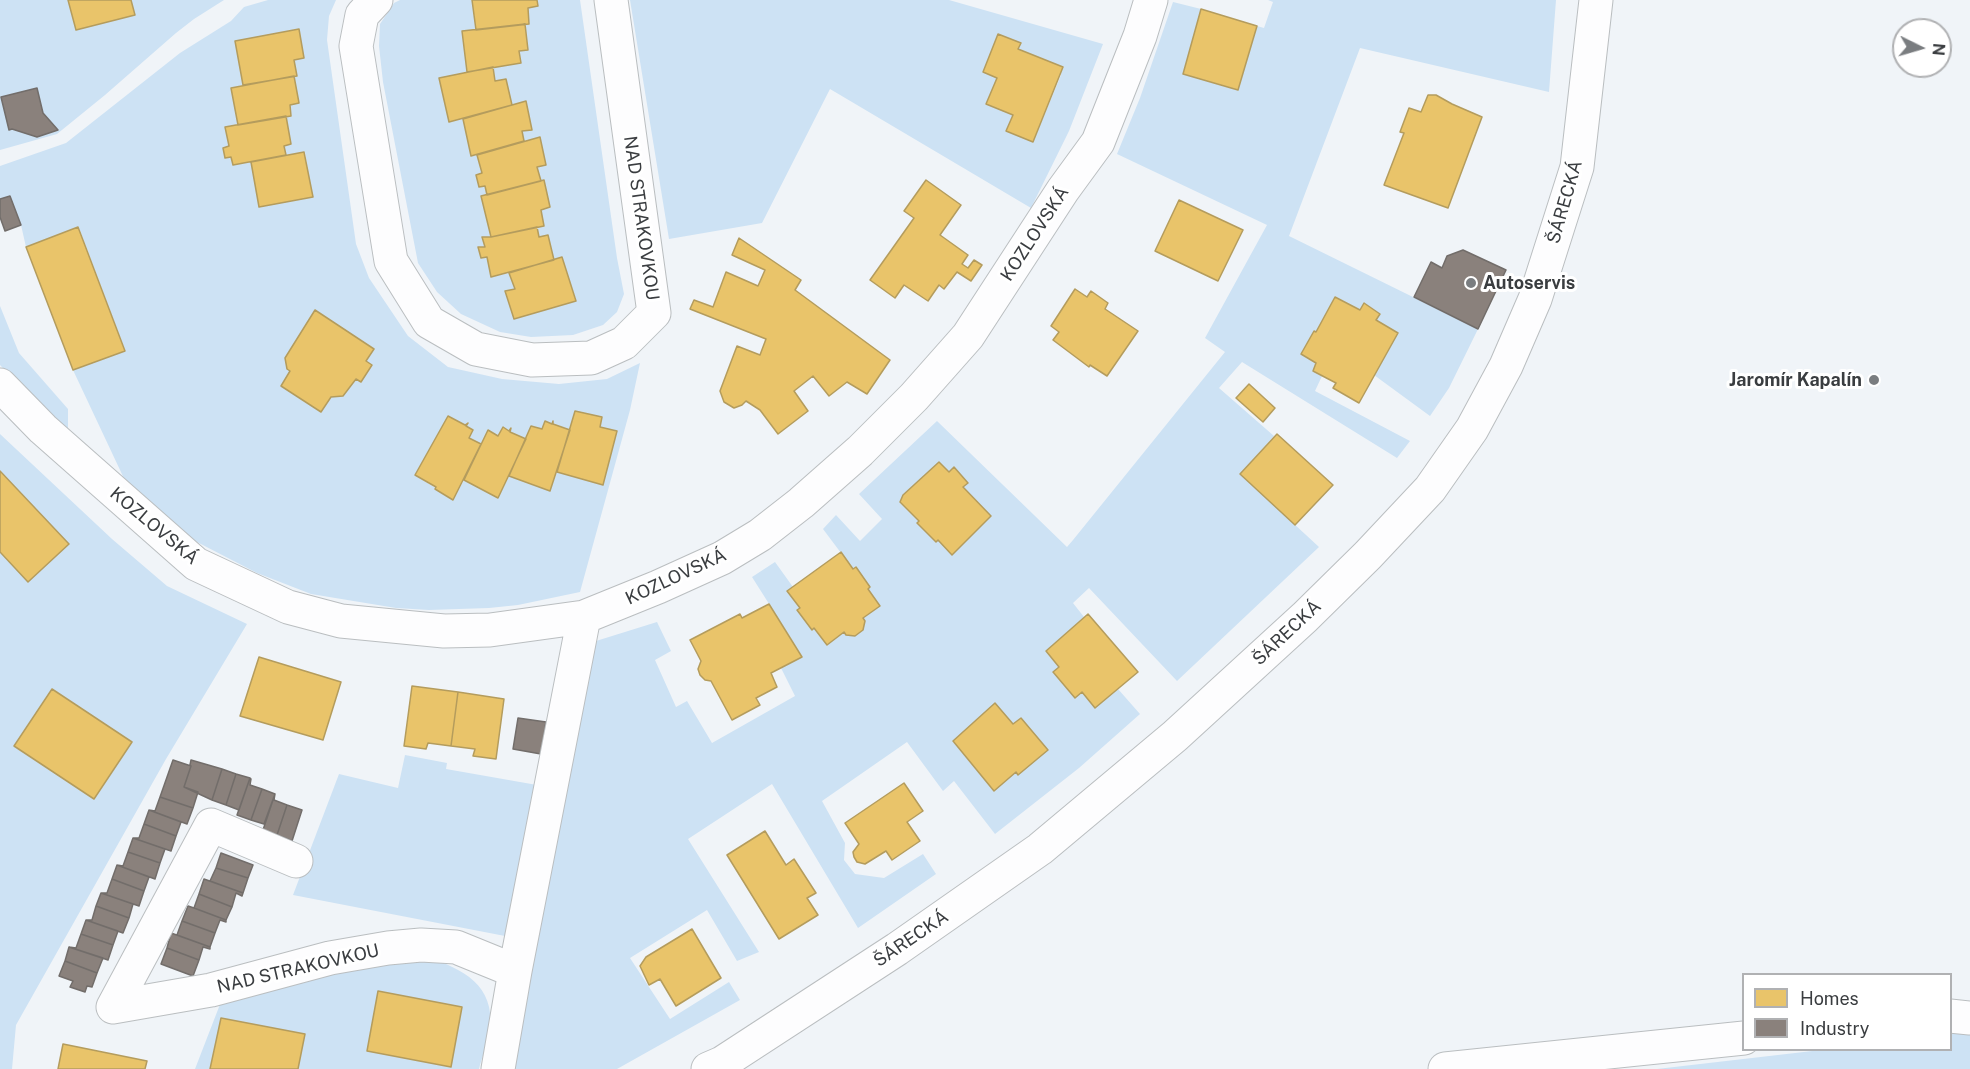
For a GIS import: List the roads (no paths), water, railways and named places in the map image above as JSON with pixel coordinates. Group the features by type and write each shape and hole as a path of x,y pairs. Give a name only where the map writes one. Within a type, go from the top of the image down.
{"street":[{"name":"NAD STRAKOVKOU","path":"376,0 362,15 356,46 391,261 429,322 476,349 532,360 591,358 624,343 654,313 611,0"},
{"name":"KOZLOVSKÁ","path":"0,385 43,429 196,564 288,607 341,621 444,631 490,630 584,617 722,558 760,535 801,503 860,451 914,397 968,336 1063,190 1095,148 1140,36 1150,0"},
{"name":"ŠÁRECKÁ","path":"708,1069 722,1063 897,949 1040,849 1175,736 1305,617 1430,489 1472,429 1506,366 1538,289 1576,167 1596,0"},
{"path":"498,1069 584,617"},
{"name":"NAD STRAKOVKOU","path":"296,861 211,825 113,1007 211,990 330,958 421,945 456,947 515,971"},
{"path":"1952,1016 1970,1018"},
{"path":"1445,1069 1742,1038"}],"place":[{"name":"Autoservis","path":"1471,283"},
{"name":"Jaromír Kapalín","path":"1874,380"}]}
